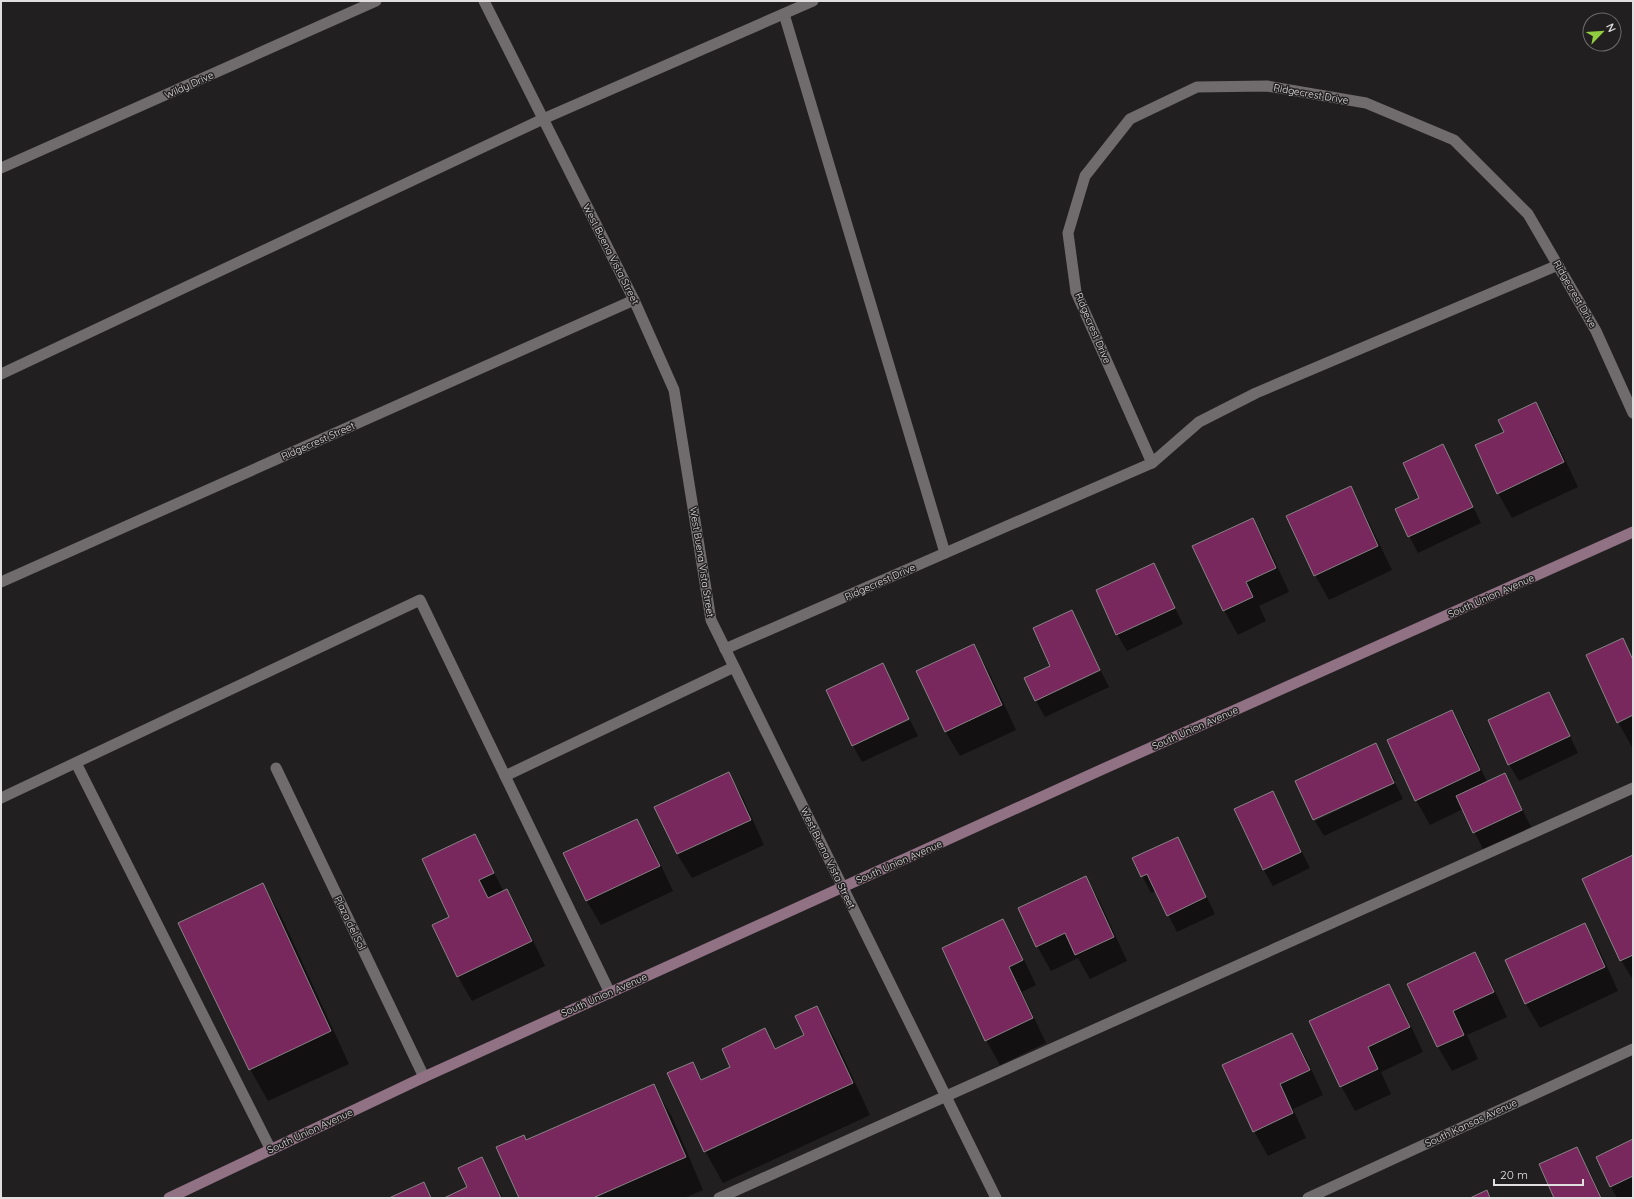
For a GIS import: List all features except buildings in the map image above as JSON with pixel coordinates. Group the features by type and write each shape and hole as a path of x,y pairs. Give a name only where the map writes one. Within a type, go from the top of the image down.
{"main road":[{"name":"South Union Avenue","path":"169,1198 424,1077 1633,532"}],"street":[{"name":"Wildy Drive","path":"1,168 376,1"},
{"name":"West Buena Vista Street","path":"484,1 634,300 674,390 711,620 996,1198"},
{"path":"1,374 543,119 813,1"},
{"path":"784,14 945,553"},
{"name":"Ridgecrest Drive","path":"726,649 1152,463 1076,292 1068,233 1085,176 1130,119 1197,87 1267,86 1366,103 1454,140 1528,214 1596,331 1633,413"},
{"path":"1152,463 1199,422 1256,393 1558,265"},
{"name":"Ridgecrest Street","path":"1,582 634,300"},
{"path":"1,798 420,600 610,993"},
{"path":"505,776 734,667"},
{"path":"76,763 271,1150"},
{"name":"Plaza del Sol","path":"276,768 424,1077"},
{"path":"719,1198 1633,788"},
{"name":"South Kansas Avenue","path":"1308,1198 1633,1049"}]}
